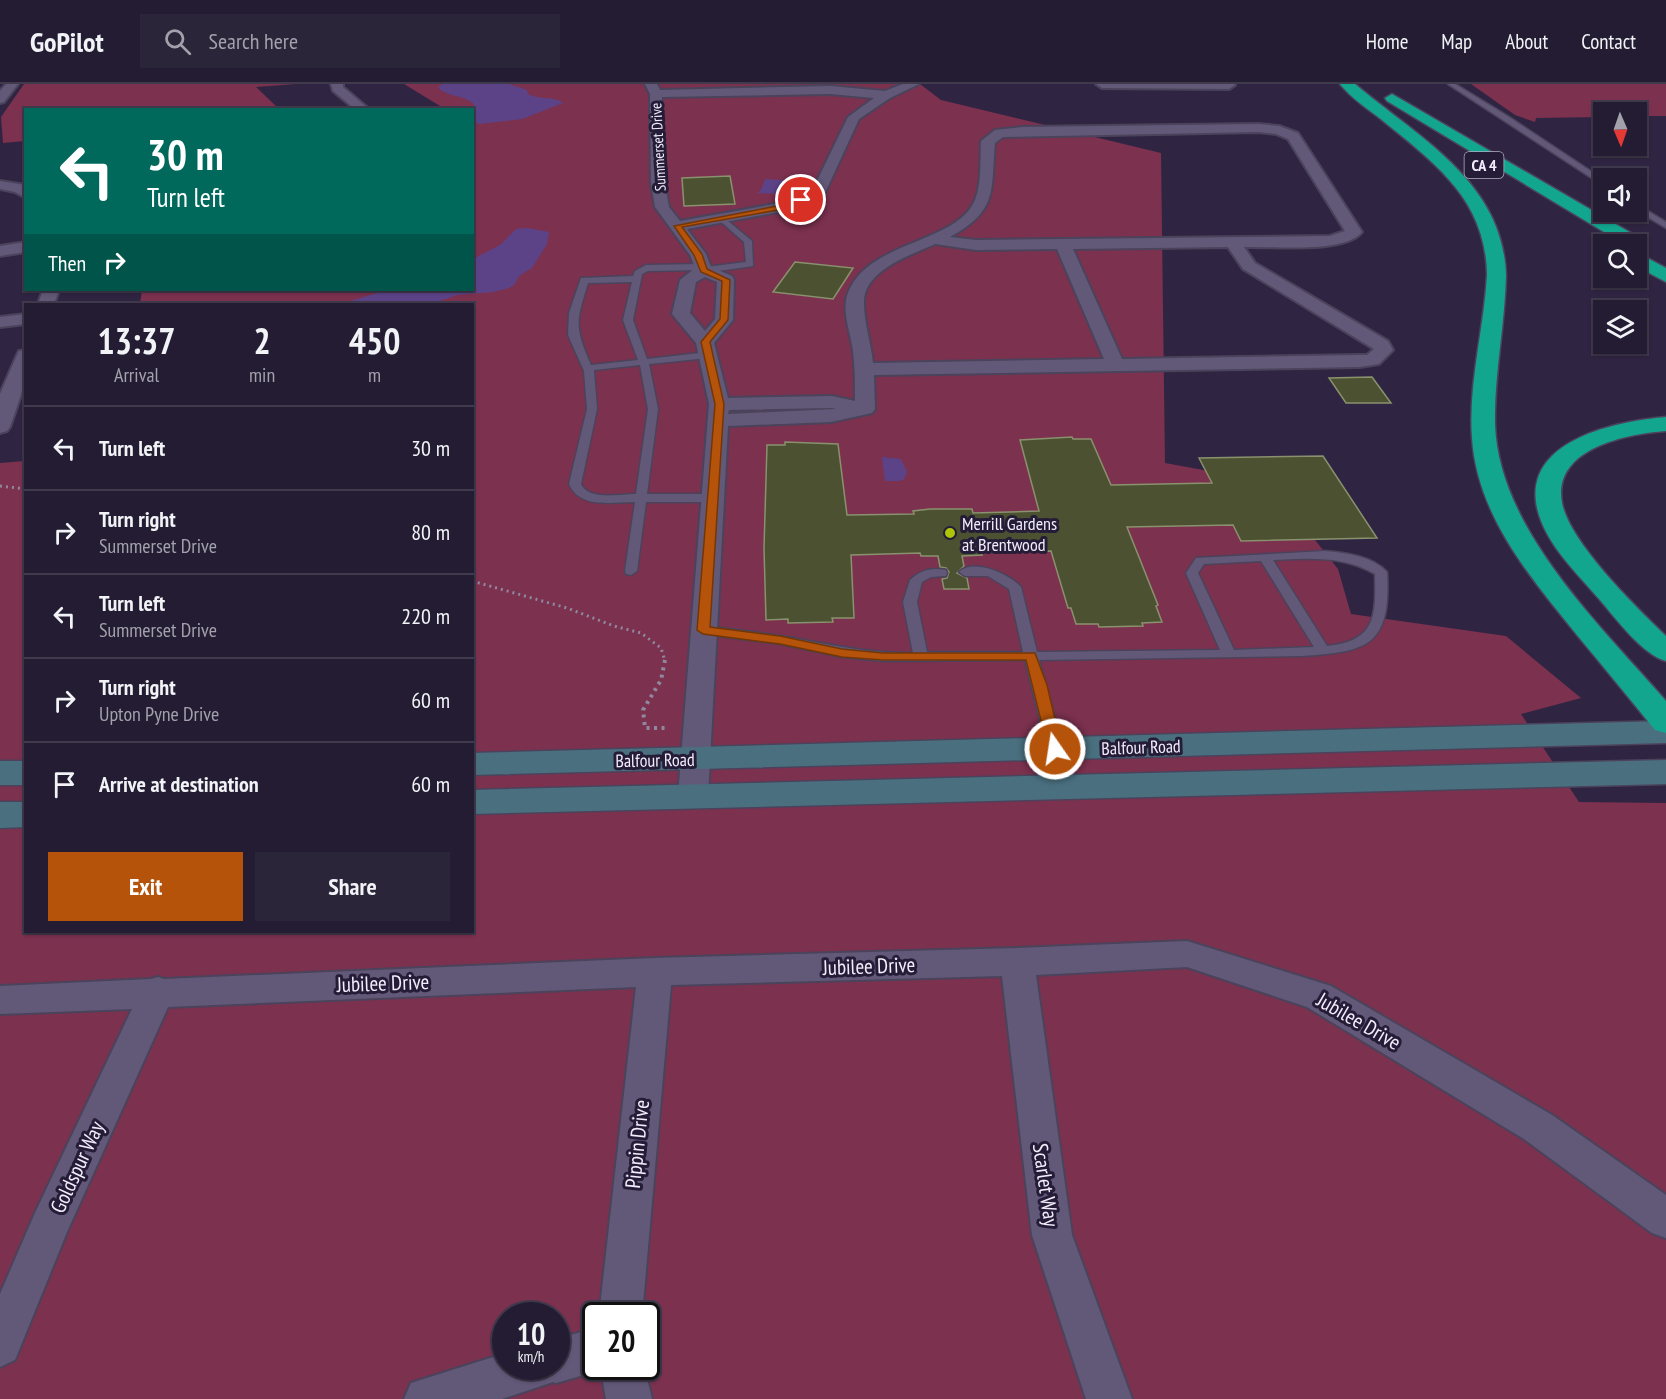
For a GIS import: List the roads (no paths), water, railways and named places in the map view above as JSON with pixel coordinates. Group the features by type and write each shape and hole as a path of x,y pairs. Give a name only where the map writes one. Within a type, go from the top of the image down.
{"highway":[{"path":"1347,84 1445,166 1482,212 1492,234 1497,277 1482,433 1490,472 1500,502 1539,572 1666,722"},
{"name":"CA 4","path":"1355,84 1599,234"},
{"name":"CA 4","path":"1379,89 1618,234"},
{"name":"CA 4","path":"1647,251 1666,262"},
{"path":"1647,265 1666,276"},
{"path":"1666,424 1626,429 1581,445 1567,455 1555,469 1549,486 1549,503 1555,523 1568,546 1648,636 1666,652"}],"main road":[{"name":"Balfour Road","path":"474,764 696,744 1055,749 1666,732"},
{"name":"Balfour Road","path":"474,802 1666,772"},
{"path":"0,773 24,773"},
{"path":"0,815 24,814"}],"street":[{"path":"0,99 12,84"},
{"path":"337,84 337,88 362,108"},
{"path":"677,226 784,207 819,192 854,117 886,95 913,84"},
{"path":"1102,84 1228,84"},
{"path":"654,89 830,90 886,95"},
{"name":"Summerset Drive","path":"654,89 658,183 662,207 698,254 703,268 726,280 724,320 707,349"},
{"path":"719,412 806,409 831,416 865,409 865,369 855,297 864,279 894,257 960,224 982,202 988,141 1000,133 1258,128 1287,132 1293,136 1354,232 1345,238 1330,241 1233,243 976,245 933,239"},
{"path":"0,184 20,188 24,192"},
{"path":"865,369 1360,362 1380,355 1384,350 1381,345 1249,266 1233,243"},
{"path":"1062,245 1116,366"},
{"path":"0,251 24,247"},
{"path":"693,796 719,412 707,349 681,314 688,280 703,268"},
{"path":"0,322 24,319"},
{"path":"0,427 3,401 24,359"},
{"name":"Jubilee Drive","path":"0,999 655,972 1017,962 1187,954 1320,996 1538,1127 1666,1219"},
{"name":"Scarlet Way","path":"1017,962 1052,1235 1109,1399"},
{"name":"Pippin Drive","path":"621,1302 655,972"},
{"name":"Goldspur Way","path":"0,1345 49,1227 158,991"},
{"path":"427,1399 492,1380"},
{"path":"625,1380 629,1399"}],"lane":[{"path":"1451,84 1507,118 1593,177"},
{"path":"1647,213 1666,226"},
{"path":"631,571 653,409 643,363 628,321 638,273 646,268 703,268 750,264 748,241 722,218"},
{"path":"637,279 585,280 574,313 573,335 587,368 592,409 575,484 579,493 589,498 713,498"},
{"path":"587,368 643,363 707,349"},
{"path":"703,630 780,640 842,653 883,657 1229,654 1323,650 1360,644 1377,627 1383,600 1381,572 1368,563 1334,555 1265,556 1200,561 1192,573 1229,654"},
{"path":"1265,556 1323,650"},
{"path":"965,572 991,572 1015,587 1055,749"},
{"path":"921,656 910,602 916,580 929,573 941,573"}],"place":[{"name":"Merrill Gardens at Brentwood","path":"950,533"}]}
